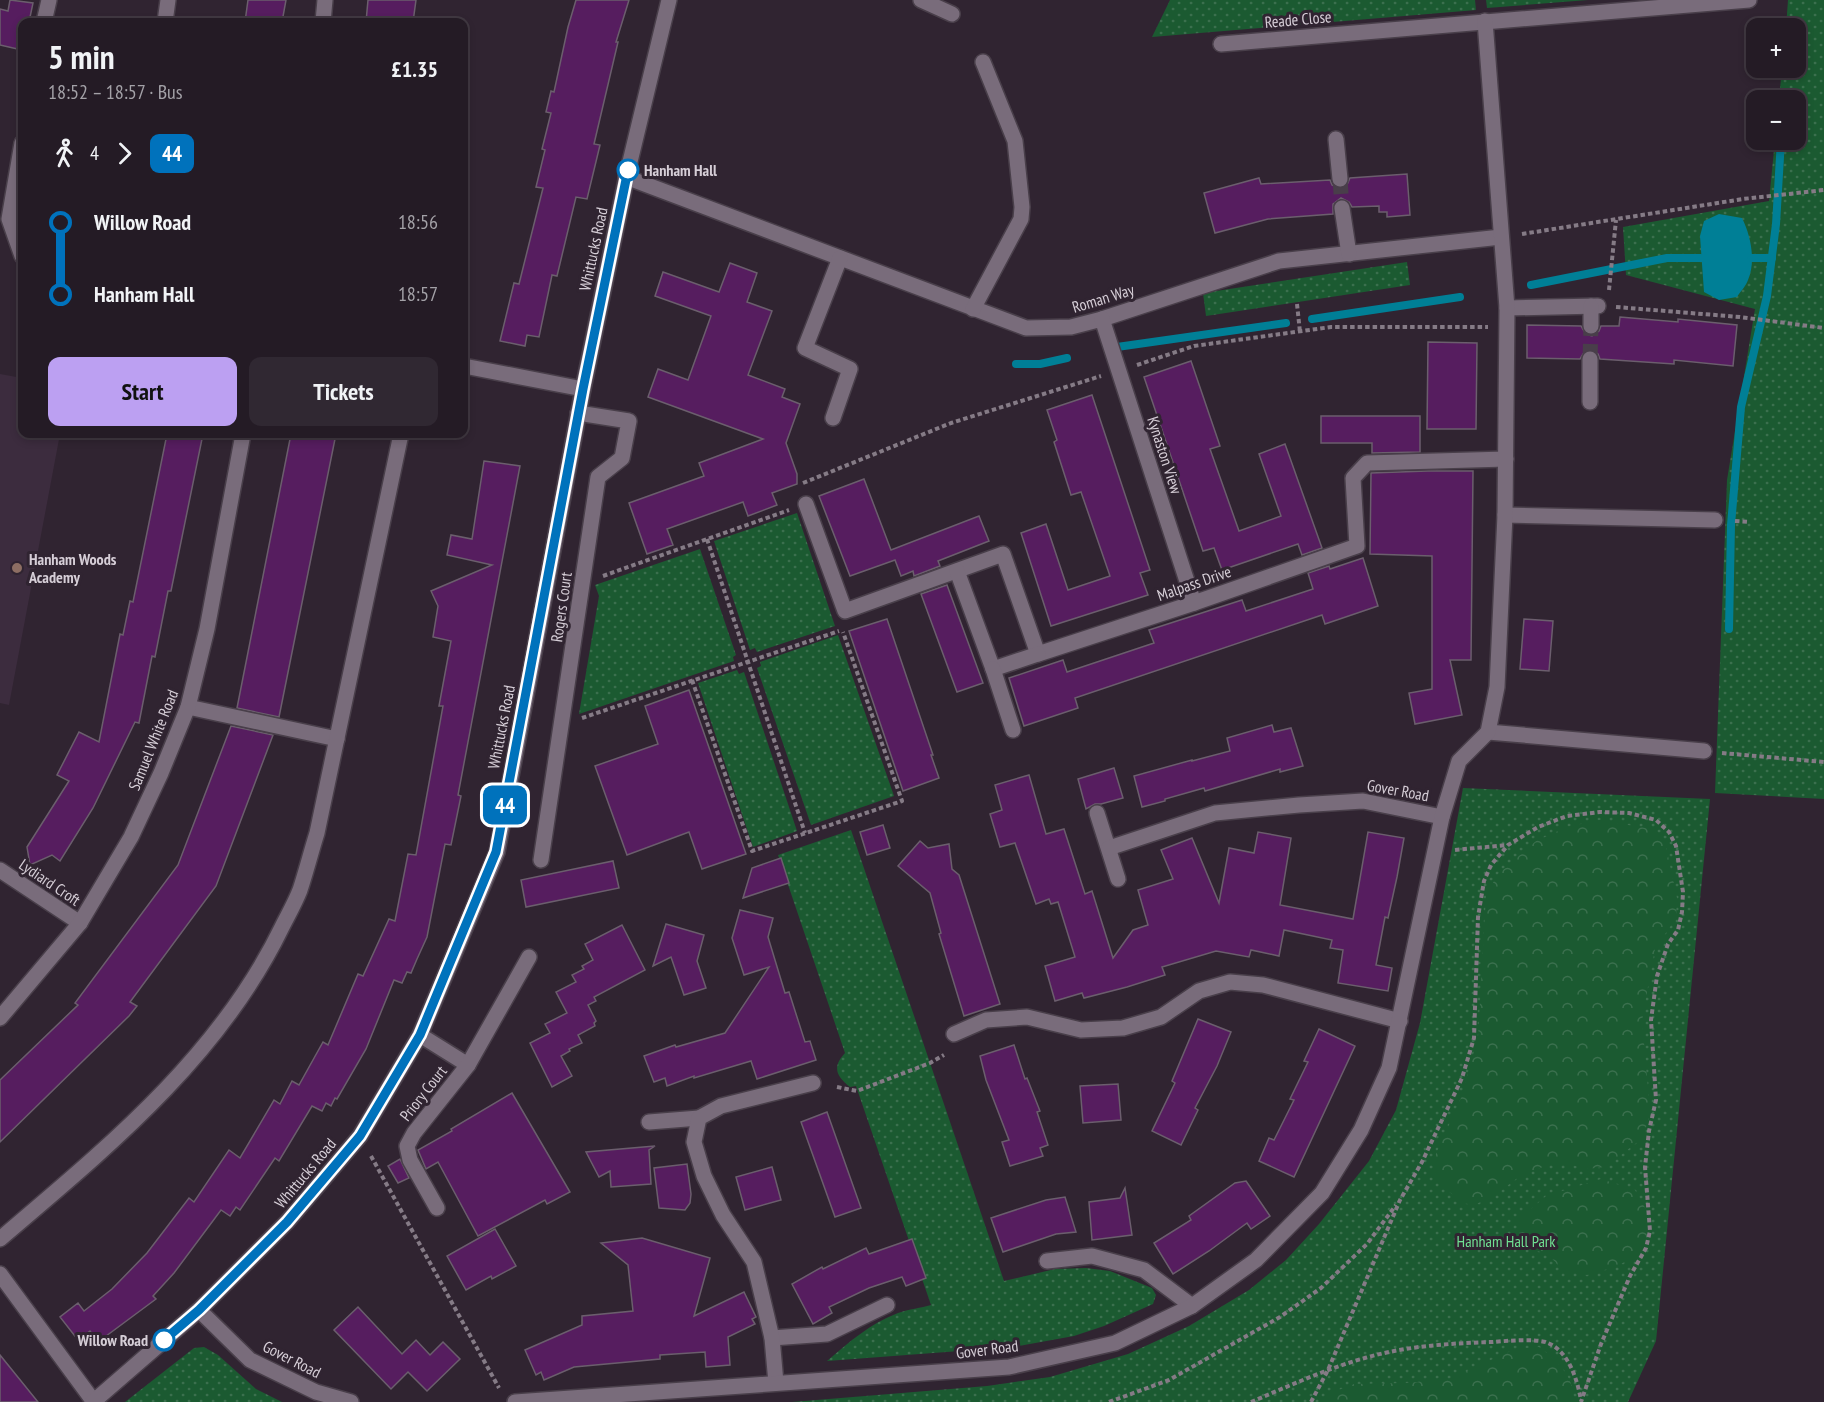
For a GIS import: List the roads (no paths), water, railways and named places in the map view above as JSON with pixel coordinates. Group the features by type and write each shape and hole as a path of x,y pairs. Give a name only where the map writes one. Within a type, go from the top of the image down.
{"street":[{"path":"45,18 49,0"},
{"path":"166,18 168,0"},
{"path":"323,18 325,0"},
{"name":"Whittucks Road","path":"93,1402 199,1310 287,1222 360,1136 420,1035 496,852 578,413 626,177 669,0"},
{"path":"921,0 952,14"},
{"name":"Reade Close","path":"1221,44 1749,0"},
{"path":"1442,817 1459,761 1488,732 1497,687 1505,514 1507,308 1485,21"},
{"path":"973,309 1021,219 1022,207 1015,141 983,62"},
{"path":"1336,139 1340,179"},
{"path":"18,160 4,218 18,248"},
{"name":"Roman Way","path":"626,177 1026,328 1071,327 1102,319 1280,261 1501,237"},
{"path":"1342,208 1348,254"},
{"path":"833,418 850,369 805,348 840,258"},
{"path":"1507,308 1595,306 1591,326"},
{"name":"Kynaston View","path":"1102,319 1194,603"},
{"path":"1590,359 1590,402"},
{"path":"468,367 583,389"},
{"name":"Rogers Court","path":"541,860 598,477 622,458 629,421 578,413"},
{"name":"Samuel White Road","path":"0,1018 80,923 131,837 161,773 188,707 207,629 242,438"},
{"path":"0,1239 113,1142 184,1069 230,1016 265,962 299,891 317,833 400,438"},
{"name":"Malpass Drive","path":"993,669 1194,603 1357,546 1353,478 1367,463 1506,459"},
{"path":"806,504 845,611 1003,554 1038,654"},
{"path":"1505,514 1715,520"},
{"path":"957,571 1013,730"},
{"path":"188,707 337,739"},
{"path":"1488,732 1704,751"},
{"name":"Gover Road","path":"515,1402 1009,1367 1115,1343 1192,1306 1256,1260 1322,1193 1361,1130 1389,1068 1442,817 1363,801 1299,805 1215,813 1109,848"},
{"path":"1097,813 1118,879"},
{"name":"Lydiard Croft","path":"0,870 80,923"},
{"name":"Priory Court","path":"438,1208 410,1160 408,1146 414,1133 468,1065 529,957"},
{"path":"954,1034 986,1020 1027,1017 1081,1030 1123,1028 1161,1017 1199,991 1230,982 1263,985 1400,1021"},
{"name":"Priory Court","path":"420,1035 468,1065"},
{"path":"649,1122 699,1118 721,1106 813,1083"},
{"path":"699,1118 694,1142 704,1176 723,1215 754,1262 772,1338 776,1383"},
{"path":"1047,1261 1092,1256 1144,1270 1192,1306"},
{"path":"0,1274 93,1402"},
{"path":"772,1338 827,1334 887,1305"},
{"name":"Gover Road","path":"199,1310 250,1360 316,1392 351,1402"}],"water":[{"path":"1719,214 1742,218 1750,241 1752,265 1748,280 1737,297 1719,300 1704,292 1700,236 1704,221"}],"waterway":[{"path":"1729,629 1731,525 1741,407 1767,296 1776,224 1780,150"},
{"path":"1531,285 1667,258 1701,258"},
{"path":"1751,258 1772,258"},
{"path":"1312,319 1460,297"},
{"path":"1117,347 1286,323"},
{"path":"1016,364 1040,364 1067,358"}],"tunnel":[{"path":"1340,179 1342,208"},
{"path":"1590,359 1591,326"}],"place":[{"name":"Hanham Hall","path":"628,170"},
{"name":"Hanham Woods Academy","path":"17,568"},
{"name":"Willow Road","path":"164,1340"}],"park label":[{"name":"Hanham Hall Park","path":"1506,1241"}]}
